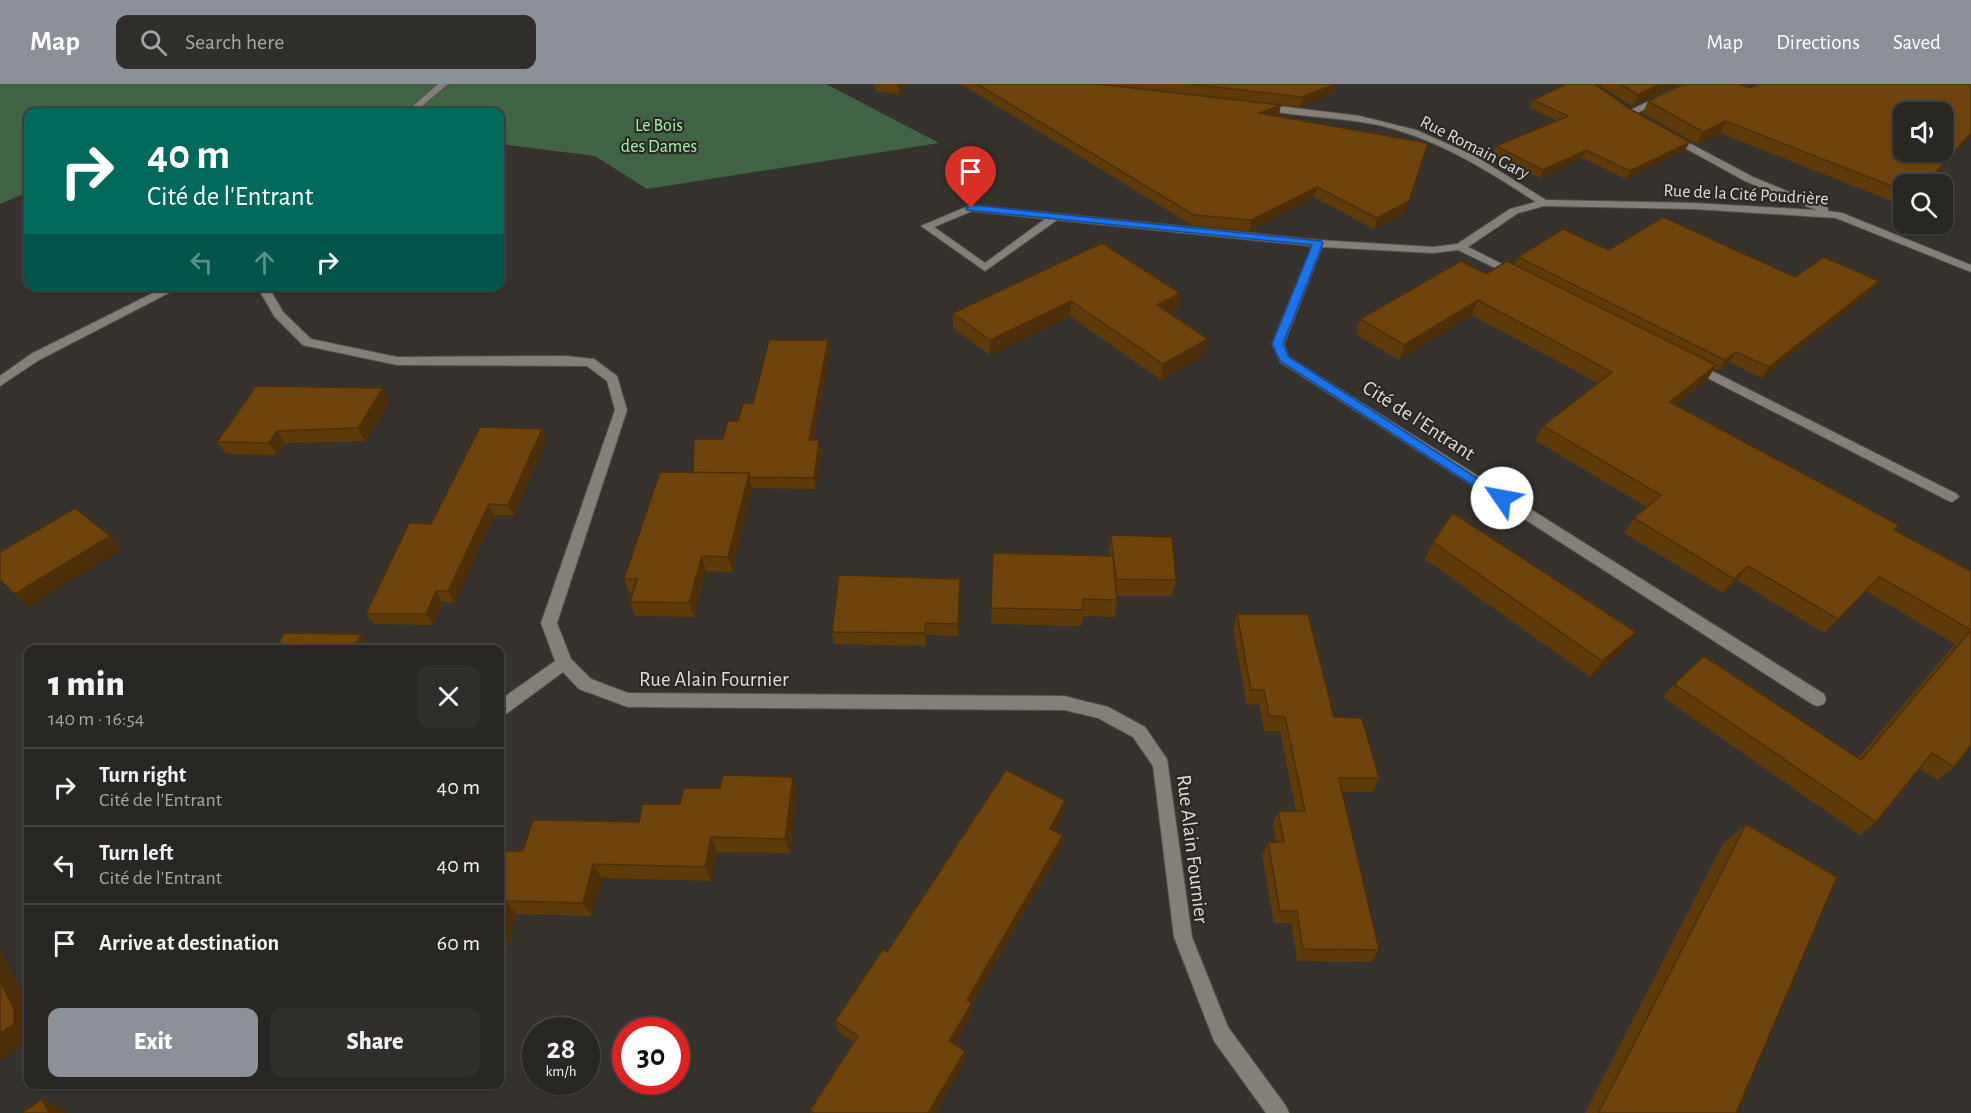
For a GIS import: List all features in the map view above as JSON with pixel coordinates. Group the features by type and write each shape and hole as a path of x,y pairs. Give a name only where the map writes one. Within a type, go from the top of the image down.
{"street":[{"path":"415,108 443,84"},
{"path":"1640,119 1625,110 1690,84"},
{"name":"Rue Romain Gary","path":"1257,106 1362,119 1395,126 1431,139 1503,176 1544,203"},
{"path":"1659,130 1749,179 1838,215"},
{"path":"1054,218 985,268 926,226 971,208 1318,243 1434,250 1460,247 1514,211 1544,203"},
{"name":"Rue de la Cité Poudrière","path":"1544,203 1694,206 1838,215 1971,269"},
{"name":"Cité de l'Entrant","path":"1318,243 1278,344 1284,359 1818,699"},
{"path":"1460,247 1522,279"},
{"path":"0,382 35,357 167,291"},
{"name":"Rue Alain Fournier","path":"265,291 278,314 307,342 397,361 564,360 590,362 613,379 621,410 549,623 564,663 585,684 628,700 1064,703 1102,712 1139,732 1161,764 1183,937 1221,1034 1279,1113"},
{"path":"1680,359 1952,497"},
{"path":"504,706 564,663"}],"green space":[{"name":"Le Bois des Dames","path":"0,84 826,84 939,143 647,189 595,156 504,145 504,108 24,108 24,194 0,204"}],"building":[{"path":"977,84 1098,84 1281,105 1259,113 1428,143 1409,201 1377,218 1317,187 1251,220 1194,215"},
{"path":"1189,84 1336,84 1302,97"},
{"path":"1566,84 1595,84 1630,109 1690,142 1630,171 1586,150 1543,170 1496,146 1568,116 1533,100"},
{"path":"1620,84 1660,84 1638,95"},
{"path":"1683,84 1739,84 1750,88 1758,84 1971,84 1971,133 1953,153 1953,102 1893,102 1893,162 1945,162 1934,174 1893,174 1893,187 1726,121 1703,132 1648,101"},
{"path":"1663,217 1795,277 1824,257 1879,281 1769,367 1736,352 1725,360 1518,257 1563,229 1609,250"},
{"path":"1102,243 1180,293 1157,305 1208,339 1163,364 1071,301 990,340 953,313"},
{"path":"1461,261 1486,274 1507,261 1716,365 1670,402 1899,525 1894,530 1971,571 1971,630 1880,577 1838,619 1748,566 1734,579 1634,518 1661,495 1543,426 1612,372 1478,300 1404,345 1360,319"},
{"path":"769,340 828,340 809,440 819,440 814,478 749,477 749,473 693,473 694,439 723,439 728,421 738,421 743,403 753,403"},
{"path":"256,386 383,388 358,428 277,431 269,443 217,442"},
{"path":"480,427 542,429 508,505 489,504 448,591 436,591 426,614 366,614 409,523 431,524"},
{"path":"660,472 749,473 728,557 702,556 689,603 630,602 637,579 624,579"},
{"path":"75,508 110,536 15,594 0,580 0,552"},
{"path":"1453,513 1636,632 1602,661 1433,542"},
{"path":"1111,535 1172,537 1176,580 1116,579"},
{"path":"993,553 1113,556 1117,600 1083,599 1083,610 991,608"},
{"path":"839,575 960,579 958,624 926,623 925,633 832,632"},
{"path":"1237,614 1308,614 1334,717 1362,718 1379,778 1339,778 1379,950 1303,949 1297,911 1280,911 1268,842 1284,842 1278,811 1305,811 1285,717 1269,716 1264,690 1251,690"},
{"path":"1971,630 1971,745 1954,767 1932,753 1876,822 1674,684 1704,656 1861,760"},
{"path":"284,633 361,634 356,645 278,645"},
{"path":"1006,770 1065,800 1050,829 1063,835 967,1000 972,1003 949,1041 965,1051 928,1113 814,1113 810,1110 858,1036 835,1021 883,949 887,952"},
{"path":"723,775 793,777 785,839 711,837 705,867 593,864 583,903 506,901 504,908 504,851 523,851 533,820 639,822 643,804 680,804 684,788 720,788"},
{"path":"1746,824 1837,877 1736,1113 1600,1113 1599,1112"},
{"path":"0,981 14,1009 14,1024 0,1033"},
{"path":"42,1099 49,1113 22,1113"}],"route":[{"path":"971,208 1318,243 1278,344 1284,359 1502,498"}]}
